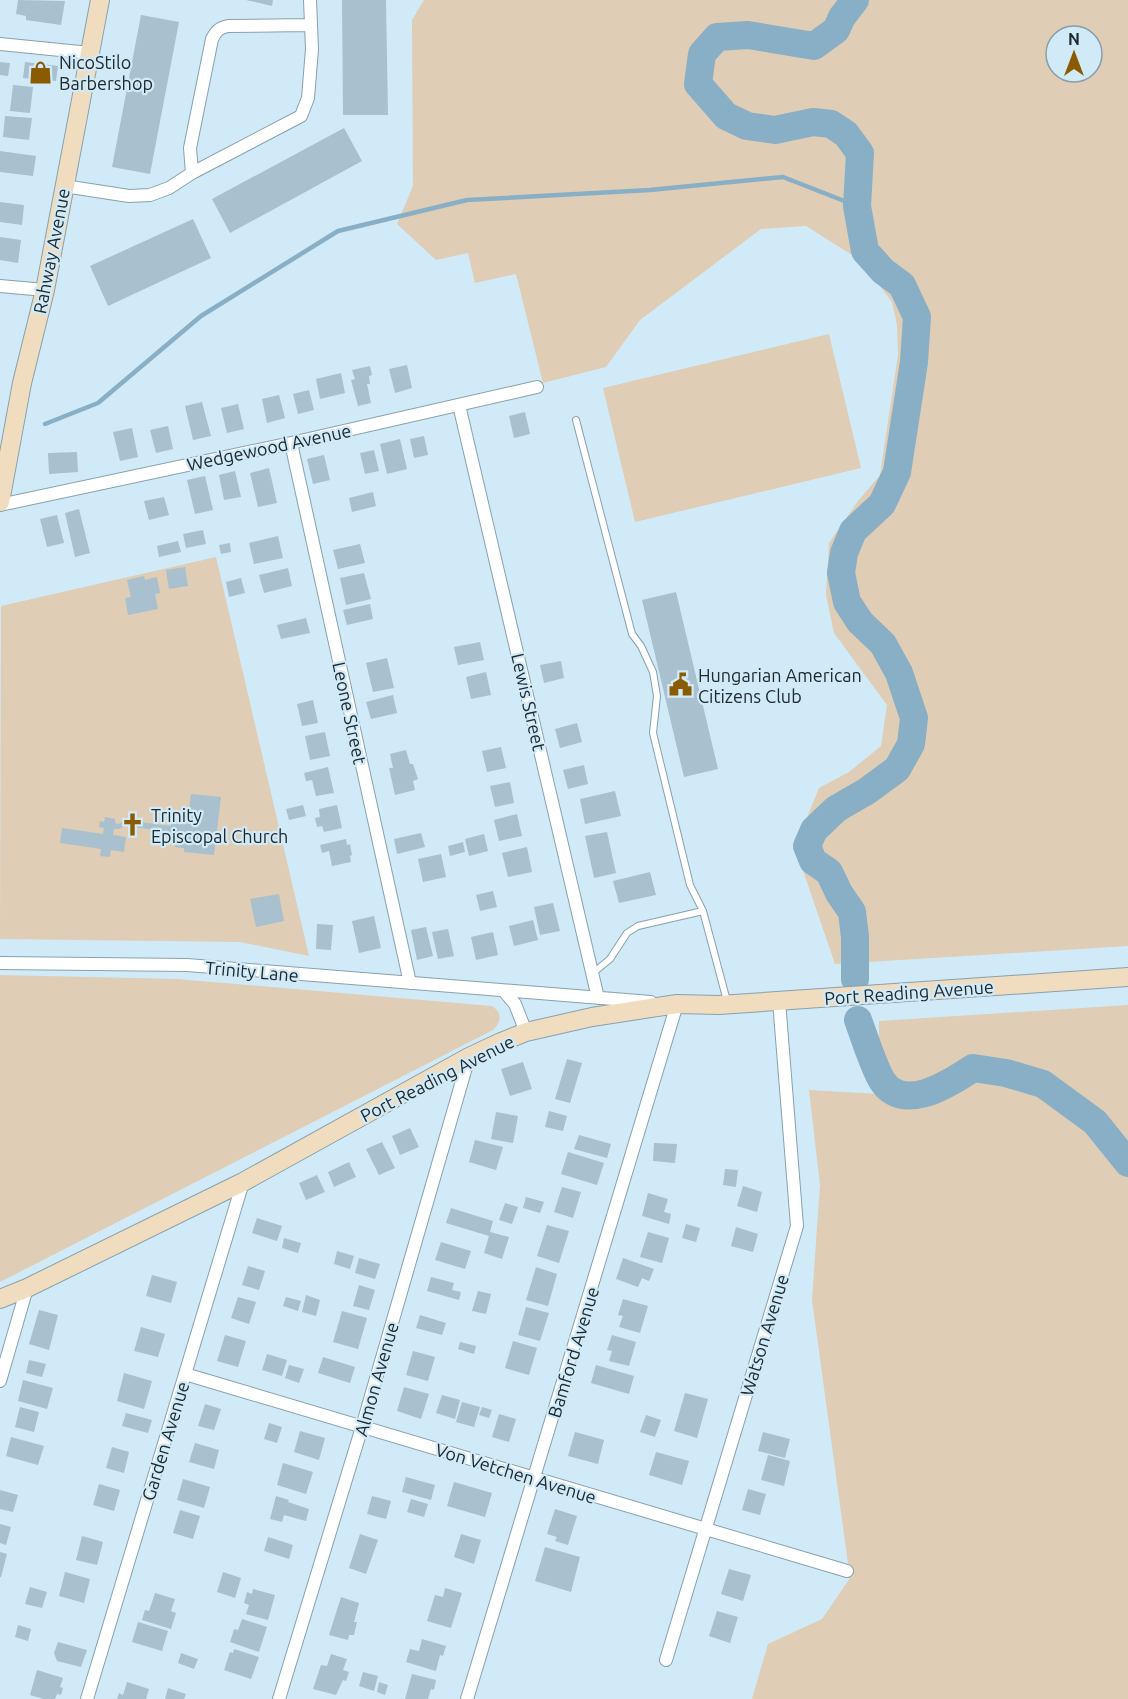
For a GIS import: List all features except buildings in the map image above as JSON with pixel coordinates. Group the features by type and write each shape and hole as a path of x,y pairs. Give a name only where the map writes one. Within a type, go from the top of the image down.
{"main road":[{"name":"Rahway Avenue","path":"0,503 22,383 45,290 100,0"},
{"name":"Port Reading Avenue","path":"0,1299 27,1288 243,1182 469,1057 526,1032 592,1017 677,1005 727,1005 1128,977"}],"street":[{"path":"64,186 140,196 159,192 301,116 309,98 312,48 310,0"},
{"path":"192,173 190,148 212,39 216,32 228,26 310,25"},
{"path":"0,44 90,53"},
{"path":"0,286 45,290"},
{"name":"Wedgewood Avenue","path":"0,503 291,443 537,387"},
{"name":"Lewis Street","path":"459,405 598,998"},
{"name":"Leone Street","path":"291,443 410,983"},
{"name":"Trinity Lane","path":"0,963 187,965 677,1005"},
{"path":"504,991 515,1004 526,1032"},
{"name":"Watson Avenue","path":"666,1660 797,1226 779,1001"},
{"name":"Bamford Avenue","path":"467,1699 536,1479 677,1005"},
{"name":"Almon Avenue","path":"279,1699 362,1427 469,1057"},
{"name":"Garden Avenue","path":"87,1699 243,1182"},
{"path":"0,1381 27,1288"},
{"name":"Von Vetchen Avenue","path":"185,1374 847,1571"}],"lane":[{"path":"576,420 632,634 641,646 653,672 657,696 652,733 690,885 703,910 727,1005"},
{"path":"592,973 610,959 627,933 639,926 703,910"}],"shaded area":[{"path":"424,0 1128,0 1128,946 835,964 795,847 819,788 849,772 881,746 887,705 834,633 826,595 829,543 858,501 880,475 898,355 897,325 892,302 860,260 806,226 761,229 640,320 606,367 543,383 516,274 475,283 468,253 436,260 397,224 413,186 412,20"},
{"path":"829,334 861,468 635,522 603,388"},
{"path":"216,557 309,956 240,942 0,939 1,606"},
{"path":"0,975 177,979 492,1006 498,1011 500,1017 493,1030 0,1282"},
{"path":"1128,1005 1128,1699 752,1699 768,1644 822,1619 850,1578 812,1300 820,1185 809,1090 879,1094 879,1021"}],"waterway":[{"path":"855,0 842,17 836,30 814,46 748,35 717,37 702,54 698,84 726,116 747,126 775,130 813,122 831,124 846,134 860,153 857,206 865,251 883,271 902,285 917,317 914,362 897,472 882,504 853,531 844,553 841,573 847,602 860,622 883,644 899,673 914,718 911,744 897,769 867,791 836,809 814,830 807,846 813,861 829,872 852,912 855,937 855,979"},
{"path":"45,424 98,403 201,316 338,231 467,200 650,190 783,177 857,206"},
{"path":"858,1020 880,1077 889,1088 900,1094 912,1096 925,1093 951,1082 973,1068 1006,1073 1043,1084 1095,1122 1128,1163"}],"place":[{"name":"NicoStilo Barbershop","path":"41,72"},
{"name":"Hungarian American Citizens Club","path":"680,685"},
{"name":"Trinity Episcopal Church","path":"133,825"}]}
